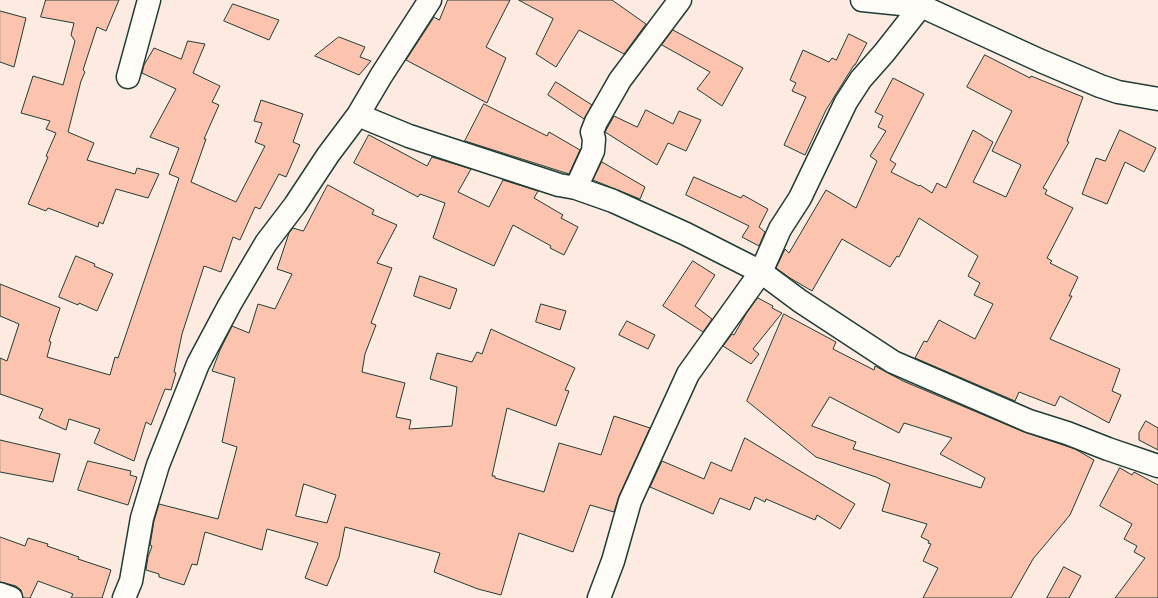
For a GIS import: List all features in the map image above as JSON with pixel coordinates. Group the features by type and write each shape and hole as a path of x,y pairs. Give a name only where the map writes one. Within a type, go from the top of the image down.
{"street":[{"path":"128,77 149,0"},
{"path":"124,598 131,581 142,518 158,465 198,364 230,304 266,243 295,205 328,155 358,115 429,0"},
{"path":"576,188 593,151 594,140 592,132 596,122 620,80 680,0"},
{"path":"862,0 921,6 1041,61 1100,86 1118,92 1158,99"},
{"path":"599,598 613,560 630,501 688,374 761,272 780,229 800,198 846,102 861,79 884,53 921,6"},
{"path":"358,115 409,136 559,185 576,188 613,202 679,231 761,272 800,301 893,362 1029,421 1158,466"},
{"path":"0,594 11,598"}],"building":[{"path":"46,0 119,0 106,31 97,27 83,70 85,72 81,81 68,132 94,143 87,160 135,174 137,168 159,174 148,198 116,189 103,224 99,222 98,227 48,208 46,211 28,204 48,157 46,156 56,133 46,129 50,121 21,113 33,76 63,85 75,41 71,35 74,23 41,17"},
{"path":"448,0 510,0 486,47 506,58 487,103 406,60 434,17 439,20"},
{"path":"519,0 612,0 646,24 624,54 579,30 556,67 536,54 553,19"},
{"path":"233,4 279,20 269,40 224,21"},
{"path":"0,11 26,18 14,67 0,62"},
{"path":"673,30 743,68 722,106 697,89 710,72 662,45"},
{"path":"849,34 867,43 855,65 826,110 805,155 784,145 806,97 792,91 796,83 790,80 803,50 829,62 832,58 836,60"},
{"path":"339,37 365,47 360,57 371,61 359,75 315,56"},
{"path":"188,41 205,44 193,73 220,86 212,102 219,105 204,139 206,139 191,182 236,202 265,146 255,142 262,123 254,121 261,100 303,114 293,142 300,145 286,177 279,174 260,209 255,207 240,240 233,237 221,272 204,266 182,334 174,372 176,373 171,390 165,389 151,425 146,422 134,461 94,443 100,429 69,419 66,430 39,418 43,409 0,394 0,358 7,361 19,324 0,316 0,284 60,308 49,341 51,342 47,357 110,375 115,357 118,358 179,178 169,174 179,148 150,137 176,89 142,73 144,65 154,48 181,59"},
{"path":"985,55 1030,78 1031,76 1083,97 1067,141 1069,142 1043,188 1047,190 1045,194 1073,208 1047,258 1052,261 1050,263 1078,277 1069,296 1072,296 1050,339 1120,369 1112,391 1121,395 1109,423 1060,396 1055,406 1019,392 1015,401 915,358 924,341 927,342 939,320 975,339 993,304 974,295 980,283 968,276 978,256 919,218 899,257 897,256 890,267 842,239 812,291 776,268 785,249 789,253 826,190 856,208 877,161 870,156 886,131 878,127 883,116 875,112 893,78 924,94 890,160 896,164 891,172 919,186 920,185 932,193 937,183 946,188 973,130 993,142 973,182 1006,197 1021,165 992,151 1012,111 967,87"},
{"path":"556,82 592,105 584,119 548,95"},
{"path":"484,104 547,136 549,132 580,150 569,174 465,141"},
{"path":"646,110 673,124 679,111 701,120 686,151 668,143 657,165 605,132 614,116 637,127"},
{"path":"1120,130 1156,148 1144,172 1125,162 1107,204 1082,194 1096,158 1105,161"},
{"path":"369,135 427,166 432,157 471,169 458,192 489,207 503,180 538,191 534,198 563,215 561,218 578,227 564,255 513,225 494,266 433,238 445,203 420,194 418,197 354,163"},
{"path":"602,162 645,187 640,199 593,180"},
{"path":"694,177 741,198 743,195 768,209 759,227 765,232 759,246 742,237 749,226 686,195"},
{"path":"328,185 374,210 372,214 397,225 377,263 392,268 371,323 376,325 365,354 362,372 405,383 396,417 411,420 409,429 452,426 457,387 430,379 437,353 472,362 477,352 482,354 491,329 575,368 565,390 569,391 556,426 507,408 492,476 495,476 495,478 544,492 559,443 601,455 614,416 650,428 619,496 614,512 590,505 573,552 519,533 501,595 478,589 434,572 440,553 345,527 339,557 327,586 305,578 318,543 267,529 262,550 205,532 197,565 192,564 184,585 159,577 159,574 146,570 148,557 152,546 150,545 154,521 159,504 218,519 237,447 222,442 235,378 212,371 220,350 232,326 249,333 258,304 275,309 292,274 277,269 289,233 293,228 303,231","holes":["304,484 336,495 327,523 296,516"]},
{"path":"76,256 113,274 97,311 79,303 78,305 59,297"},
{"path":"693,261 715,275 695,306 712,319 703,332 663,306"},
{"path":"420,276 457,289 450,309 414,296"},
{"path":"758,298 782,313 753,349 759,354 751,364 723,346 732,334 734,335 746,314"},
{"path":"541,304 566,311 560,330 536,322"},
{"path":"784,314 836,342 833,349 874,370 875,366 903,381 1024,432 1075,449 1094,460 1070,515 1033,559 1011,598 923,598 938,568 923,561 931,544 928,543 929,541 921,537 927,524 882,511 890,484 876,477 816,457 747,401","holes":["830,397 899,433 904,423 952,438 940,454 985,478 981,488 853,449 856,442 812,426"]},
{"path":"627,321 655,335 648,349 619,335"},
{"path":"1146,421 1158,428 1158,450 1139,440 1139,433"},
{"path":"745,438 855,504 840,529 817,515 815,520 766,499 765,502 755,497 750,510 720,498 713,514 650,487 662,461 704,479 711,462 731,471"},
{"path":"0,440 60,454 53,482 0,472"},
{"path":"88,461 131,471 130,475 137,477 128,505 78,490"},
{"path":"1120,468 1132,475 1134,472 1158,485 1158,598 1115,598 1145,558 1134,552 1137,546 1124,539 1132,524 1100,506"},
{"path":"0,537 25,546 28,538 48,544 47,546 79,557 78,559 111,570 102,598 71,598 73,594 38,581 30,598 23,598 21,590 16,586 0,582"},
{"path":"1064,567 1081,576 1069,598 1047,598"}]}
